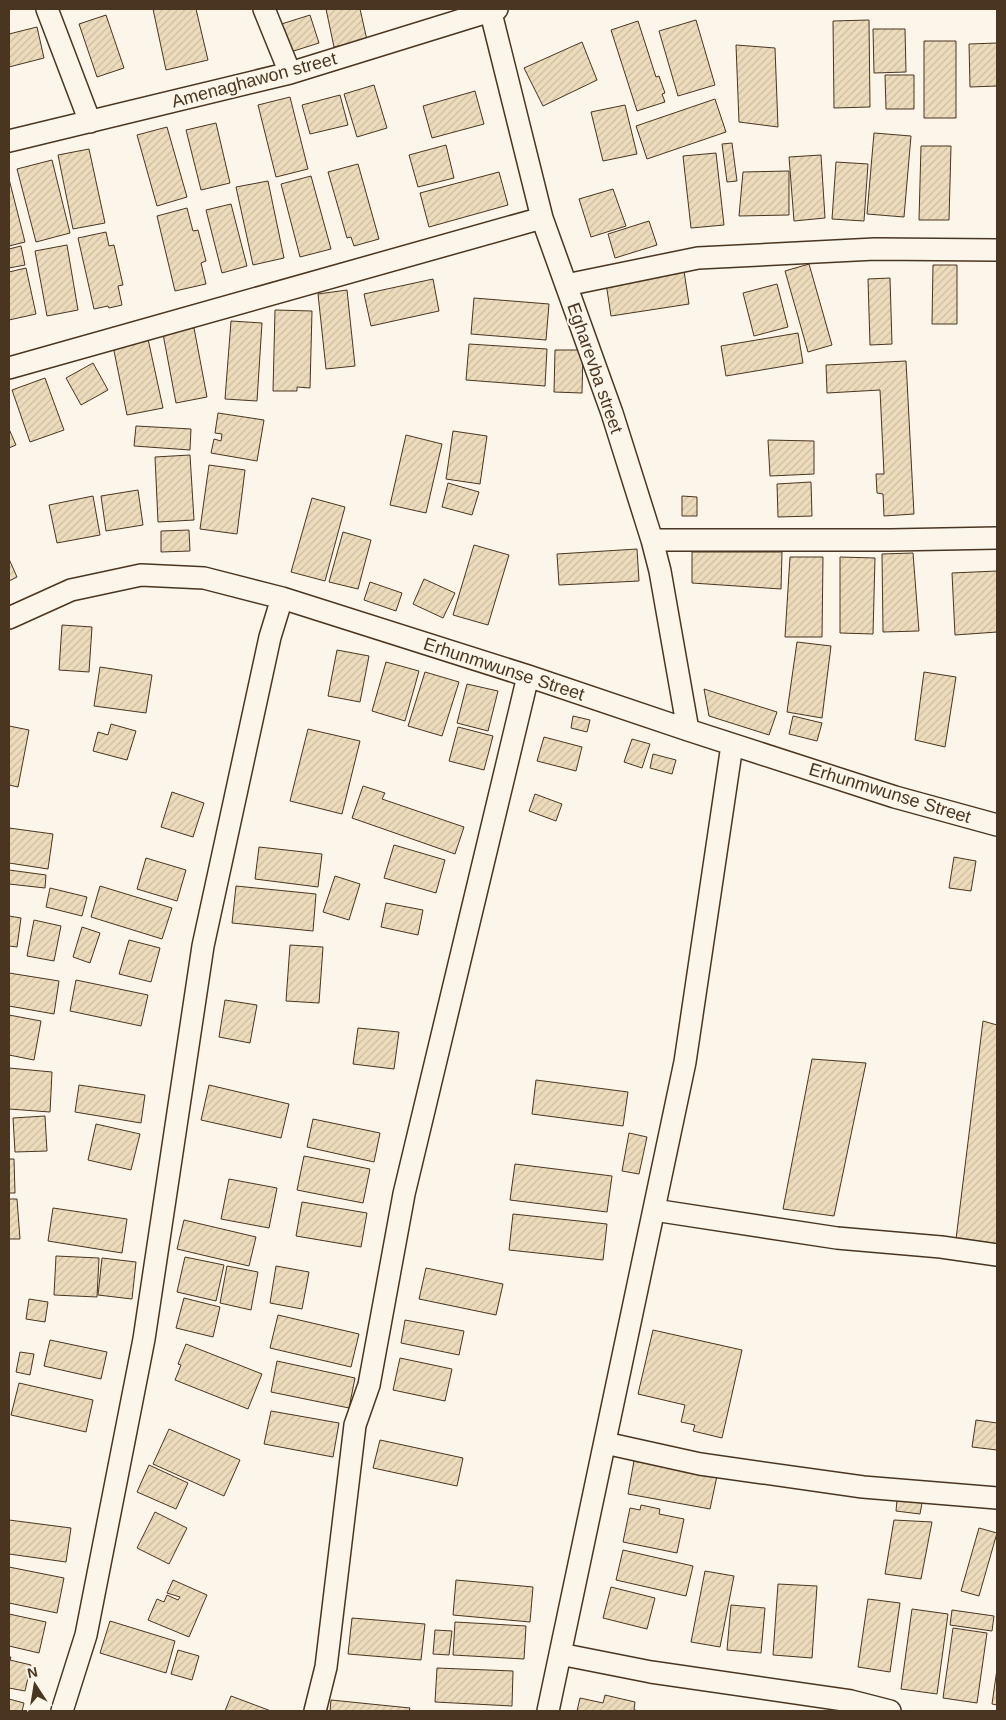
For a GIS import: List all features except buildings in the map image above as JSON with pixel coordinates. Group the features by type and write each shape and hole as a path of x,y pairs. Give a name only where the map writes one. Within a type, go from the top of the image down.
{"street":[{"path":"47,9 90,122"},
{"path":"264,9 290,73"},
{"name":"Amenaghawon street","path":"9,141 290,73 493,9"},
{"name":"Egharevba street","path":"493,9 542,218 612,413 652,540 660,571 688,730"},
{"path":"9,368 542,218"},
{"path":"566,285 698,258 875,249 997,250"},
{"path":"652,540 997,538"},
{"name":"Erhunmwunse Street","path":"9,618 71,590 141,575 204,578 282,598 528,676 895,797 997,825"},
{"path":"62,1711 86,1635 144,1339 203,946 270,637 282,598"},
{"path":"315,1711 326,1668 355,1425 369,1385 404,1194 528,676"},
{"path":"548,1711 685,1062 732,744"},
{"path":"654,1210 837,1238 942,1246 997,1254"},
{"path":"605,1443 720,1467 863,1487 997,1498"},
{"path":"560,1654 651,1672 851,1701 890,1711"}]}
